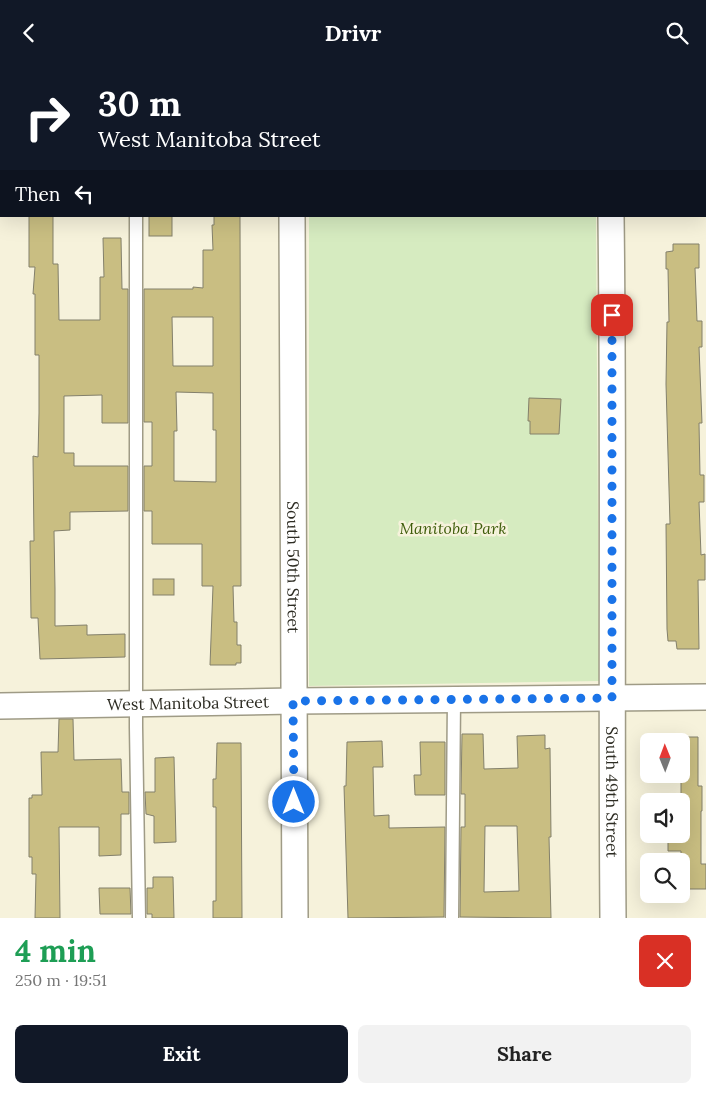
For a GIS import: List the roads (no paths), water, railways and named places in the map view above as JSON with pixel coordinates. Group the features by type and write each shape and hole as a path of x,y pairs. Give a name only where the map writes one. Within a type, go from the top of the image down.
{"street":[{"name":"South 50th Street","path":"292,217 295,918"},
{"name":"South 49th Street","path":"611,217 613,374 613,918"},
{"name":"West Manitoba Street","path":"0,706 706,697"}],"lane":[{"path":"136,217 136,704 139,918"},
{"path":"452,918 454,699"}],"park label":[{"name":"Manitoba Park","path":"453,528"}]}
